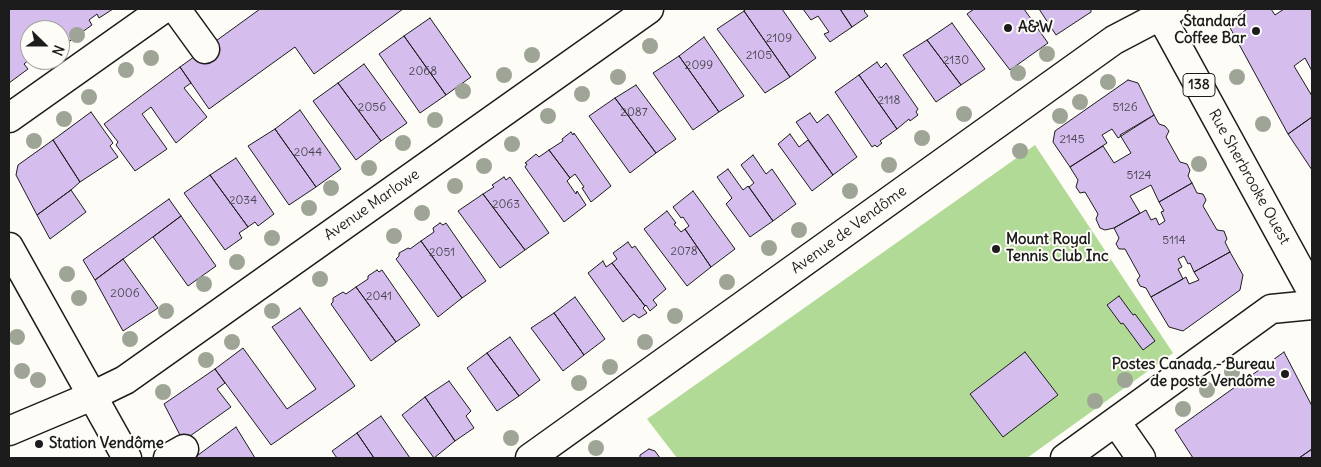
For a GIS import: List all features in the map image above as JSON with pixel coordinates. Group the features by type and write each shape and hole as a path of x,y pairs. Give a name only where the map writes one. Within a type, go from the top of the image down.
{"street":[{"path":"9,118 163,9"},
{"path":"176,9 205,49"},
{"name":"Avenue Marlowe","path":"9,431 92,396 134,373 649,9"},
{"name":"Rue Sherbrooke Ouest","path":"1163,11 1312,292"},
{"name":"Avenue de Vendôme","path":"530,458 1114,40 1163,11"},
{"path":"9,247 127,458"},
{"path":"1065,458 1272,308 1312,305"},
{"path":"1116,422 1141,458"}],"green space":[{"name":"Mount Royal Tennis Club Inc","path":"1035,145 1173,353 1027,458 677,458 647,419"}],"building":[{"path":"9,9 113,9 99,18 97,14 89,20 92,25 70,41 70,20 20,20 20,70 27,70 9,83"},
{"path":"260,9 403,9 314,74 295,47 209,109 180,67"},
{"path":"746,9 782,9 816,58 790,77 744,11"},
{"path":"803,9 840,9 852,27 830,42 824,34 829,32 818,16 811,20"},
{"path":"840,9 866,9 864,11 868,16 852,27"},
{"name":"A&W","path":"974,9 1024,9 1048,43 1010,70 967,14"},
{"name":"A&W","path":"1039,9 1091,9 1091,12 1056,35"},
{"path":"1247,9 1271,9 1275,15 1284,9 1312,9 1312,71 1305,58 1294,66 1312,96 1312,117 1288,134 1228,24"},
{"path":"744,11 790,77 765,93 717,29"},
{"path":"430,18 471,77 446,95 404,36"},
{"path":"952,23 985,69 961,85 927,40"},
{"path":"404,36 446,95 420,113 379,54"},
{"path":"704,37 744,96 719,112 679,56"},
{"path":"927,40 961,85 936,102 903,55"},
{"path":"679,56 719,112 693,130 653,73"},
{"path":"877,62 881,68 886,63 918,109 916,112 918,115 910,121 909,119 897,129 859,75"},
{"path":"364,64 407,123 381,141 338,83"},
{"path":"180,67 191,83 184,88 207,117 176,143 151,107 142,114 167,149 135,171 116,145 118,142 104,124"},
{"path":"859,75 897,129 880,141 882,143 877,147 875,145 872,147 835,92"},
{"path":"1128,80 1138,83 1154,115 1118,138 1112,129 1102,135 1107,143 1070,167 1053,142 1055,131"},
{"path":"338,83 381,141 356,160 313,101"},
{"path":"636,85 676,139 656,153 615,98"},
{"path":"615,98 656,153 630,173 589,116"},
{"path":"300,110 341,169 316,187 275,129"},
{"path":"91,112 113,143 110,146 118,157 80,182 53,140"},
{"path":"810,113 817,123 828,114 857,157 833,175 796,122"},
{"path":"1154,115 1159,124 1165,126 1169,131 1166,137 1180,162 1187,164 1190,170 1188,176 1192,183 1159,202 1151,185 1130,196 1140,213 1114,228 1105,230 1100,228 1096,219 1098,214 1085,192 1080,193 1076,187 1078,180 1070,167 1103,146 1114,163 1131,153 1120,135"},
{"path":"1312,117 1312,170 1288,134"},
{"path":"275,129 316,187 289,205 248,146"},
{"path":"571,132 573,135 574,133 611,186 591,202 575,174 570,178 549,150 563,141 562,139"},
{"path":"790,134 799,147 808,140 833,175 812,191 778,144"},
{"path":"53,140 80,182 37,215 16,175 18,165"},
{"path":"549,150 570,178 567,181 576,194 577,191 586,205 564,222 525,167 527,164 525,163 536,154 539,157"},
{"path":"753,155 766,174 772,169 796,204 773,221 749,187 754,183 741,165"},
{"path":"236,158 274,214 258,226 255,222 248,227 210,175"},
{"path":"728,169 743,190 748,186 773,221 750,237 726,204 732,198 717,177"},
{"path":"210,175 248,227 239,233 242,238 225,250 184,193"},
{"path":"504,177 506,180 510,177 549,233 525,250 483,194"},
{"path":"1192,183 1197,193 1203,194 1206,200 1203,206 1217,230 1224,231 1227,239 1225,242 1230,252 1194,272 1184,256 1178,259 1182,267 1178,269 1183,279 1151,297 1146,288 1140,286 1137,280 1140,276 1125,249 1119,249 1116,244 1119,238 1114,228 1146,210 1151,220 1156,218 1159,225 1165,221 1161,212 1164,211 1159,202"},
{"path":"71,190 86,212 50,239 37,215"},
{"path":"693,191 735,249 711,267 685,229 689,226 673,207"},
{"path":"483,194 525,250 500,268 458,211"},
{"path":"169,199 181,216 95,280 83,260"},
{"path":"667,211 681,232 685,229 711,267 687,286 644,229"},
{"path":"181,216 216,266 188,286 153,237"},
{"path":"440,223 443,225 446,223 486,281 462,298 421,241 434,232 433,228"},
{"path":"421,241 462,298 438,317 396,259 399,253 408,248 410,249"},
{"path":"628,242 632,248 635,246 666,289 653,300 657,305 650,311 612,263 617,259 613,253"},
{"path":"1230,252 1243,275 1240,290 1183,331 1169,327 1151,297 1186,277 1189,284 1199,280 1194,272"},
{"path":"123,259 158,308 123,331 95,280"},
{"path":"603,261 606,267 612,263 645,306 643,308 647,313 639,318 634,314 623,322 588,273"},
{"path":"377,270 379,272 382,270 420,325 396,342 356,287"},
{"path":"356,287 396,342 371,361 331,304 333,298 343,292 346,294"},
{"path":"1119,296 1155,341 1143,350 1107,305"},
{"path":"575,297 605,339 584,355 554,313"},
{"path":"300,308 355,386 271,445 215,369 243,348 287,409 316,389 272,327"},
{"path":"554,313 584,355 563,371 531,328"},
{"path":"510,337 540,380 519,396 487,353"},
{"path":"1025,352 1058,395 1003,437 970,394"},
{"path":"1284,352 1312,406 1312,449 1299,458 1193,458 1175,430"},
{"path":"487,353 519,396 497,411 467,368"},
{"path":"215,369 225,383 217,389 231,407 183,441 164,404"},
{"path":"449,381 471,411 466,416 474,428 455,441 425,397"},
{"path":"425,397 455,441 434,458 402,415"},
{"path":"381,416 410,458 374,458 357,433"},
{"path":"236,427 255,458 194,458"},
{"path":"357,433 374,458 337,458 332,451"},
{"path":"649,449 655,451 660,458 640,458 640,455"},
{"path":"1312,449 1312,458 1299,458"}],"place":[{"name":"A&W","path":"1008,28"},
{"name":"Standard Coffee Bar","path":"1256,31"},
{"name":"Mount Royal Tennis Club Inc","path":"996,249"},
{"name":"Postes Canada - Bureau de poste Vendôme","path":"1285,374"},
{"name":"Station Vendôme","path":"39,444"}]}
